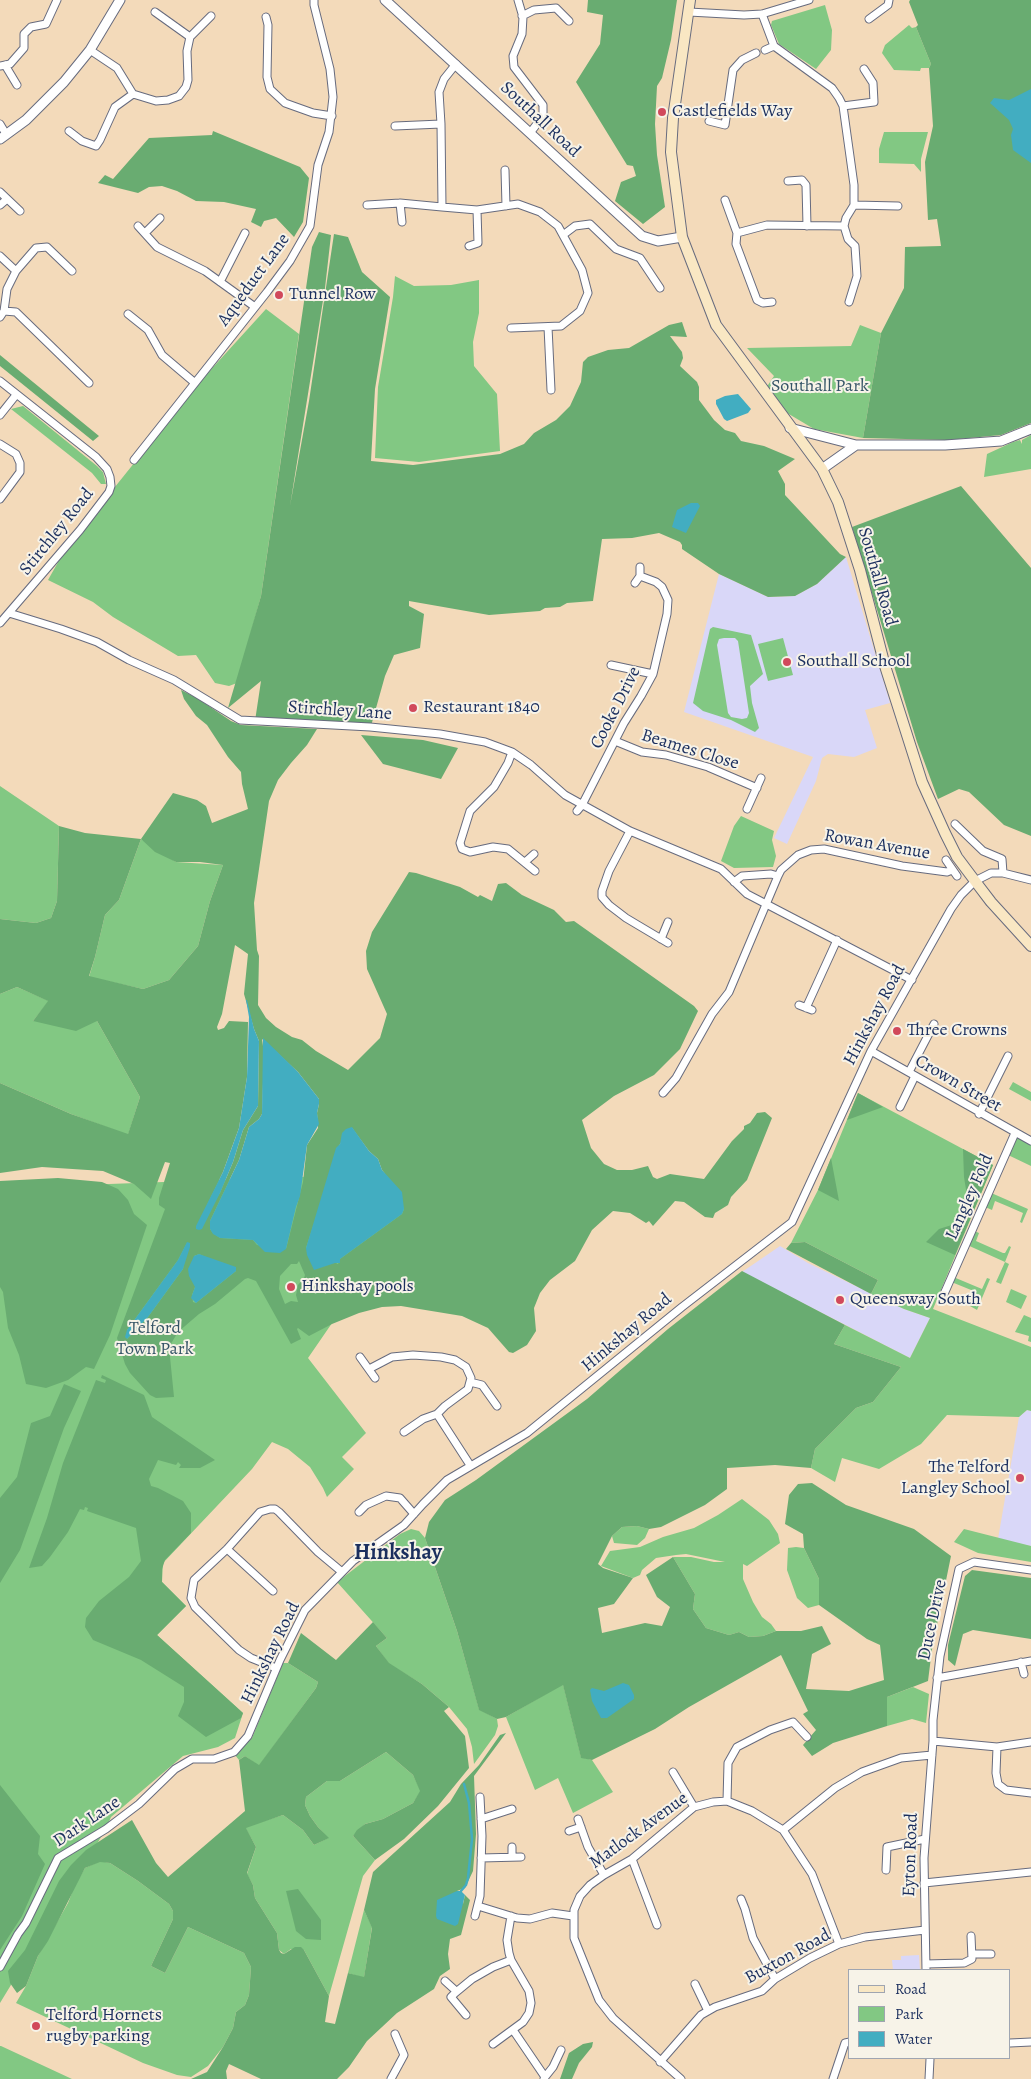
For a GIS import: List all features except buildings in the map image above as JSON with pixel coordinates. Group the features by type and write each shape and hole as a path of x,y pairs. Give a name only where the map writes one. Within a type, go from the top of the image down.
{"main road":[{"path":"682,237 671,152 673,118 690,12 690,0"},
{"name":"Southall Road","path":"682,237 716,325 822,470 838,502 853,547 885,666 922,782 957,857 991,902 1031,946"}],"street":[{"path":"2,65 10,64 24,48 24,34 31,27 46,24 57,0"},
{"path":"0,124 3,136 26,120 56,90 90,50 120,0"},
{"name":"Aqueduct Lane","path":"134,460 290,261 310,226 318,165 329,132 333,97 330,69 314,0"},
{"name":"Southall Road","path":"386,0 642,236 658,240 682,237"},
{"path":"518,0 522,16 522,34 514,56 514,67 543,105 543,116 530,134"},
{"path":"690,12 762,14 808,0"},
{"path":"869,19 888,5 889,0"},
{"path":"522,16 534,10 556,8 569,21"},
{"path":"155,12 190,37"},
{"path":"762,14 774,46 832,88 840,98 843,106 854,185 854,205 846,218 844,226 848,239 855,246 857,276 849,302"},
{"path":"90,50 116,68 133,94 156,101 168,100 179,96 186,87 188,80 187,51 190,37 211,16"},
{"path":"266,17 268,25 267,77 270,89 285,103 313,113 332,116"},
{"path":"765,50 774,46"},
{"path":"708,121 725,125 733,70 742,60 756,53"},
{"path":"442,207 439,92 444,80 456,64"},
{"path":"2,65 18,86"},
{"path":"843,106 874,102 873,83 864,69"},
{"path":"69,131 82,141 96,146 116,107 133,94"},
{"path":"395,126 441,124"},
{"path":"505,170 506,206"},
{"path":"788,181 802,180 806,185 807,226"},
{"path":"0,192 20,211"},
{"path":"0,205 7,199"},
{"path":"725,200 737,233 736,244 757,300 763,303 772,302"},
{"path":"400,203 402,222"},
{"path":"367,205 400,203 478,210 518,204 540,212 558,226 582,270 588,293 580,311 561,326 511,328"},
{"path":"854,205 898,206"},
{"path":"469,246 478,243 478,210"},
{"path":"145,233 160,218"},
{"path":"563,235 575,226 590,224 616,248 640,258 660,288"},
{"path":"737,233 767,225 844,226"},
{"path":"138,226 157,247 205,271 255,307"},
{"path":"220,282 245,233"},
{"path":"72,272 47,246 36,248 16,270 7,289 2,314 16,312 88,383"},
{"path":"0,256 16,270"},
{"path":"128,314 148,330 162,356 195,383"},
{"path":"548,327 551,390"},
{"name":"Stirchley Road","path":"0,381 96,457 107,469 111,486 109,492 80,530 0,623"},
{"path":"0,415 16,395"},
{"path":"790,428 856,445 945,445 1001,441 1031,429"},
{"path":"0,444 16,454 20,463 20,472 0,499"},
{"path":"822,470 856,445"},
{"path":"635,583 640,576 640,567"},
{"name":"Cooke Drive","path":"577,811 652,674 667,614 668,600 662,587 656,582 640,576"},
{"name":"Stirchley Lane","path":"9,613 62,628 96,642 129,660 174,680 240,720 370,727 447,735 485,742 512,752 531,765 565,795 630,831 720,869 747,894 766,905 838,940 912,980"},
{"path":"611,665 652,674"},
{"name":"Beames Close","path":"615,741 642,752 666,755 708,767 757,788"},
{"path":"512,752 508,764 494,787 470,811 460,843 462,849 470,852 504,847 513,851 535,871"},
{"name":"Beames Close","path":"747,809 761,778"},
{"path":"955,824 982,853 1002,859 1003,873"},
{"path":"630,831 608,871 600,898 626,918 665,941 668,922"},
{"name":"Rowan Avenue","path":"663,1094 676,1078 712,1014 729,992 781,870 798,855 812,850 824,849 902,866 954,873 946,860"},
{"path":"525,862 534,854"},
{"path":"975,881 991,873 1003,873 1031,880"},
{"path":"734,882 742,876 771,874 778,876"},
{"name":"Hinkshay Road","path":"234,1752 248,1736 276,1668 305,1610 353,1561 404,1525 447,1480 527,1433 682,1307 792,1222 871,1051 951,909 961,895 975,881"},
{"path":"806,1008 838,940"},
{"path":"900,1107 934,1024"},
{"name":"Crown Street","path":"871,1051 979,1114 1031,1141"},
{"path":"979,1114 1008,1056"},
{"name":"Langley Fold","path":"944,1294 1014,1133"},
{"path":"369,1369 392,1357 403,1355 441,1357 455,1360 466,1367 471,1378 466,1392 445,1406 437,1414 404,1432"},
{"path":"360,1357 375,1378"},
{"path":"470,1382 482,1384 497,1406"},
{"path":"437,1414 470,1465"},
{"path":"359,1512 366,1505 386,1496 400,1498 414,1514"},
{"path":"276,1668 251,1658 239,1650 195,1607 191,1598 194,1580 260,1512 275,1509 318,1552 342,1572"},
{"path":"227,1548 273,1591"},
{"name":"Duce Drive","path":"933,1741 935,1691 944,1632 959,1569 974,1562 1031,1570"},
{"path":"937,1678 1031,1661"},
{"path":"1021,1662 1024,1674"},
{"path":"808,1737 794,1722 770,1730 737,1747 728,1763 727,1801 752,1811 784,1830 812,1874 838,1944"},
{"path":"933,1741 997,1747 1031,1742"},
{"name":"Eyton Road","path":"926,1967 925,1839 933,1741"},
{"path":"997,1747 996,1773 998,1784 1006,1790 1031,1793"},
{"name":"Dark Lane","path":"0,1967 26,1923 58,1858 106,1828 139,1804 174,1769 192,1759 214,1758 234,1752"},
{"path":"784,1830 835,1788 862,1772 901,1758 932,1755"},
{"path":"673,1772 694,1807"},
{"path":"475,1916 478,1906 481,1858 480,1797"},
{"name":"Matlock Avenue","path":"681,2079 613,2018 599,2000 574,1938 573,1916 580,1896 604,1875 632,1859 694,1807 713,1802 727,1801"},
{"path":"481,1819 512,1808"},
{"path":"578,1818 588,1847 604,1875"},
{"path":"569,1831 581,1828"},
{"path":"886,1870 888,1847 925,1839"},
{"path":"512,1847 512,1857"},
{"path":"481,1858 521,1857"},
{"path":"632,1859 657,1925"},
{"path":"924,1883 1031,1872"},
{"path":"741,1899 752,1938 775,1979"},
{"path":"478,1906 511,1916 530,1919 552,1913 573,1916"},
{"path":"493,2044 523,2022 529,2013 531,2003 529,1991 511,1960 507,1940 511,1916"},
{"name":"Buxton Road","path":"660,2062 701,2015 708,2010 762,1990 775,1979 838,1944 873,1935 925,1930"},
{"path":"926,1967 964,1963 972,1959 971,1936"},
{"path":"972,1954 992,1954"},
{"path":"466,2016 451,1998 472,1979 493,1967 511,1960"},
{"path":"445,1982 456,1992"},
{"path":"695,1984 708,2010"},
{"path":"513,2030 545,2078 561,2050"},
{"path":"391,2079 404,2055 395,2034"},
{"path":"833,2079 845,2043 848,2042"},
{"path":"1011,2043 1031,2042"},
{"path":"928,2079 929,2059"}],"shaded area":[{"name":"Southall School","path":"846,557 890,703 865,710 877,748 854,757 828,754 822,758 816,781 787,844 774,838 813,757 684,712 719,574 768,597 795,596 817,584"},
{"name":"Queensway South","path":"780,1246 808,1263 868,1292 904,1309 930,1318 910,1358 742,1272"},
{"name":"The Telford Langley School","path":"1027,1410 1031,1411 1031,1546 998,1539 1019,1417"},
{"path":"919,1955 920,1969 893,1969 892,1960 901,1960 901,1956"}],"green space":[{"path":"588,0 677,0 671,40 662,78 657,86 655,124 657,155 665,207 643,224 615,201 621,182 636,176 633,166 627,165 576,82 600,44 603,15 587,12"},
{"path":"910,0 1031,0 1031,423 1001,435 948,440 863,438 881,333 904,288 905,247 941,246 937,219 928,220 925,162 933,126 929,68 931,64 916,27 918,25 909,2"},
{"path":"825,5 832,30 831,50 816,69 779,44 771,25 772,21"},
{"path":"909,25 912,28 916,27 931,64 929,68 921,68 920,71 894,70 882,53 885,45"},
{"path":"213,131 300,167 309,178 303,222 294,237 276,218 264,221 261,227 251,222 256,209 224,202 196,201 162,186 149,187 138,193 98,183 105,175 113,179 149,138 212,135"},
{"path":"884,132 928,132 921,159 921,172 914,164 879,163 879,149"},
{"path":"319,232 331,235 325,288 290,506 309,401 334,234 348,237 362,272 390,297 375,389 371,461 413,465 500,454 524,444 534,433 556,420 570,406 581,382 583,362 588,357 608,350 629,348 669,325 682,322 687,337 670,336 682,352 683,358 680,366 697,382 699,400 714,420 725,430 735,433 741,441 764,446 795,459 778,471 785,484 785,495 840,554 846,557 817,584 795,596 768,597 719,574 682,549 680,542 659,533 632,538 602,539 593,601 567,603 560,607 545,608 540,611 489,615 409,601 409,606 424,614 420,648 394,655 385,676 371,726 255,721 261,681 228,708 261,596 312,247"},
{"path":"395,276 414,286 451,285 479,280 479,313 473,342 474,366 497,394 500,451 419,462 375,458 378,387"},
{"path":"266,309 299,334 261,596 237,683 229,686 215,683 196,655 178,656 113,617 93,602 48,580 61,557 82,532 90,518 196,386"},
{"name":"Southall Park","path":"860,325 881,333 863,438 814,429 777,407 764,391 774,376 747,348 851,346"},
{"path":"0,355 99,436 93,441 0,366"},
{"path":"23,406 97,466 103,472 106,484 101,484 92,473 11,409"},
{"path":"1031,435 1031,469 984,477 987,454 1020,440 1022,444 1022,440"},
{"path":"961,486 1031,568 1031,836 1004,825 969,792 959,789 938,799 917,742 852,527"},
{"path":"713,627 751,635 763,674 750,686 752,703 759,728 755,732 731,720 703,711 693,703 710,629","holes":["735,638 738,641 749,713 747,718 742,719 731,717 728,713 717,645 719,639"]},
{"path":"783,638 793,675 768,681 758,644"},
{"path":"181,690 197,698 231,721 241,725 317,729 307,745 278,780 269,801 254,903 259,956 258,1005 266,1018 276,1027 292,1037 302,1040 316,1051 348,1070 380,1038 387,1014 367,969 366,951 372,932 409,872 460,887 478,897 480,895 492,901 498,884 506,883 522,895 554,910 566,922 574,921 694,1006 698,1011 680,1049 654,1075 614,1096 582,1120 591,1148 604,1164 617,1170 632,1170 648,1166 653,1177 657,1179 670,1174 704,1179 732,1141 744,1129 744,1126 750,1123 757,1113 765,1112 772,1118 747,1180 731,1197 728,1205 715,1213 713,1218 705,1217 684,1202 675,1201 653,1226 649,1221 646,1223 630,1213 613,1211 592,1230 575,1261 550,1280 540,1293 534,1308 536,1331 527,1345 513,1353 509,1352 488,1328 462,1316 401,1306 382,1307 359,1313 309,1336 298,1328 301,1339 291,1344 256,1281 248,1278 178,1332 169,1347 174,1397 156,1398 150,1395 130,1373 125,1364 117,1338 165,1209 159,1205 159,1198 170,1163 165,1162 151,1199 134,1184 103,1171 42,1167 0,1173 0,1083 71,1114 128,1134 140,1097 97,1021 76,1031 33,1021 48,1001 17,987 0,994 0,919 36,923 51,918 57,901 59,826 85,833 141,839 173,793 197,800 206,806 212,823 248,809 241,772 228,757 207,725 196,716 184,699","holes":["141,839 155,852 176,862 200,862 223,865 210,901 198,946 169,980 143,989 89,976 105,915 119,900","235,945 248,954 244,994 259,1041 258,1106 243,1130 233,1162 220,1193 197,1226 223,1172 239,1128 247,1077 248,1022 229,1021 224,1028 218,1030 217,1027 222,1014","262,1039 298,1072 319,1099 317,1113 318,1128 307,1145 303,1182 286,1249 257,1245 253,1240 220,1238 210,1229 210,1221 239,1160 249,1127 262,1114 264,1053","352,1128 369,1151 378,1159 382,1170 389,1179 404,1209 402,1214 340,1259 338,1264 306,1248 340,1144","187,1243 183,1269 148,1317 127,1339 127,1330 178,1260","199,1254 236,1271 196,1303 193,1302 192,1295 195,1287 194,1256","299,1261 305,1275 298,1285 296,1295 298,1302 291,1301 285,1304 279,1289 280,1276 291,1264 297,1264"]},
{"path":"361,735 423,740 458,748 441,779 383,764"},
{"path":"0,786 59,826 57,901 51,918 36,923 0,919"},
{"path":"741,816 774,831 772,840 776,856 773,867 734,868 721,861 734,826"},
{"path":"141,839 176,862 223,865 210,901 198,946 169,980 143,989 89,977 105,915 119,900"},
{"path":"17,987 49,1001 33,1021 97,1021 140,1097 128,1135 71,1114 0,1083 0,994"},
{"path":"1013,1082 1031,1092 1031,1101 1009,1089"},
{"path":"858,1093 993,1165 933,1309 1031,1347 1031,1411 1027,1410 1019,1417 947,1415 921,1444 879,1469 842,1458 835,1482 811,1468 815,1449 856,1408 873,1402 901,1367 834,1344 845,1325 910,1358 930,1318 871,1294 878,1280 805,1242 791,1243 818,1190"},
{"path":"858,1093 883,1107 847,1120"},
{"path":"1015,1133 1031,1141 1031,1166 1006,1154"},
{"path":"963,1149 993,1165 955,1255 926,1242 939,1229 955,1224 962,1218 968,1202 964,1177"},
{"path":"831,1158 839,1201 818,1190"},
{"name":"Telford Town Park","path":"436,1172 308,1358 366,1433 342,1457 354,1469 327,1497 310,1467 288,1449 272,1442 252,1469 163,1563 162,1582 186,1606 157,1635 243,1713 235,1738 218,1747 183,1756 111,1817 106,1829 0,2003 0,1188"},
{"path":"58,1178 102,1182 118,1189 128,1200 134,1214 147,1225 110,1335 94,1369 86,1367 68,1380 46,1388 26,1384 19,1355 8,1328 3,1292 0,1287 0,1181"},
{"path":"989,1192 1028,1209 1022,1223 1020,1222 1023,1213 1007,1206 995,1201 992,1210 983,1206"},
{"path":"972,1230 979,1233 976,1241 1003,1253 1005,1253 1009,1246 1011,1247 1005,1262 965,1244"},
{"path":"805,1242 878,1280 871,1294 786,1249 791,1243"},
{"path":"1005,1262 1009,1264 1001,1284 996,1282"},
{"path":"742,1271 845,1325 834,1344 901,1367 873,1402 856,1408 815,1449 811,1468 775,1465 727,1468 727,1489 705,1505 661,1527 649,1529 637,1526 622,1527 612,1536 598,1564 603,1568 633,1578 614,1604 598,1608 602,1633 645,1623 662,1626 670,1607 657,1597 646,1575 673,1557 695,1594 693,1609 706,1628 729,1635 739,1632 749,1637 763,1636 776,1631 801,1631 822,1626 831,1644 812,1654 806,1689 849,1691 884,1680 880,1645 867,1639 819,1605 819,1579 804,1548 803,1534 785,1524 789,1495 798,1484 812,1483 846,1505 914,1529 951,1556 932,1649 928,1681 887,1697 887,1726 833,1743 812,1756 803,1745 816,1730 803,1714 808,1711 781,1655 689,1707 655,1729 592,1760 581,1758 563,1685 506,1717 497,1719 479,1710 457,1631 425,1538 429,1522 445,1500 476,1480 587,1399 668,1329"},
{"path":"951,1276 982,1289 987,1278 990,1279 977,1310 970,1306 976,1292 949,1281"},
{"path":"1011,1289 1027,1296 1021,1309 1006,1302"},
{"path":"1024,1315 1031,1318 1031,1342 1028,1341 1029,1336 1015,1332"},
{"path":"102,1375 144,1395 152,1417 215,1460 200,1468 179,1468 181,1465 178,1462 176,1465 158,1460 149,1479 151,1486 183,1501 191,1513 191,1533 165,1560 162,1569 162,1582 186,1606 157,1635 243,1713 241,1718 206,1737 178,1716 184,1702 184,1687 141,1660 93,1640 85,1627 86,1618 99,1601 129,1577 141,1561 136,1528 87,1511 88,1508 85,1507 84,1510 80,1509 68,1532 42,1566 29,1568 47,1518 63,1463 96,1380 105,1383 106,1380 101,1378"},
{"path":"64,1384 81,1391 64,1428 20,1550 0,1583 0,1498 17,1477 31,1423 50,1416"},
{"path":"742,1499 769,1520 778,1534 780,1543 747,1566 743,1564 743,1579 753,1602 762,1617 776,1631 763,1636 749,1637 739,1632 729,1635 706,1628 693,1609 695,1594 673,1557 691,1557 714,1562 725,1562 686,1554 656,1558 642,1570 640,1575 633,1578 601,1566 610,1551 640,1547 663,1537 694,1528"},
{"path":"637,1526 649,1529 645,1538 637,1545 614,1543 612,1536 622,1527"},
{"path":"411,1529 419,1531 425,1538 457,1631 479,1709 497,1719 498,1726 495,1735 474,1764 467,1729 449,1707 422,1684 389,1664 376,1646 387,1638 337,1582 400,1534"},
{"path":"964,1529 1031,1546 1031,1562 978,1553 954,1542"},
{"path":"788,1548 804,1548 819,1579 819,1605 808,1608 797,1598 787,1570"},
{"path":"972,1570 1031,1578 1031,1639 973,1630 963,1634 955,1666 948,1660 948,1645 965,1576"},
{"path":"373,1622 387,1638 376,1646 389,1663 422,1684 449,1707 444,1711 465,1736 469,1768 438,1806 404,1839 375,1860 353,1836 365,1824 383,1819 413,1803 420,1791 413,1775 386,1752 340,1781 327,1781 306,1797 305,1805 310,1816 329,1838 314,1845 303,1830 283,1815 246,1828 256,1847 247,1873 253,1885 255,1898 277,1933 279,1950 284,1954 295,1947 301,1947 304,1950 329,1996 325,2022 335,2024 348,1973 364,1977 372,1928 364,1910 373,1872 450,1802 461,1784 479,1765 500,1735 506,1733 474,1776 476,1834 473,1871 465,1888 457,1891 463,1904 465,1895 470,1900 461,1935 450,1939 448,1954 450,1969 440,1976 434,1989 397,2013 367,2041 349,2067 337,2079 261,2079 229,2064 226,2071 227,2079 191,2079 207,2072 223,2047 233,2028 236,2012 245,2005 249,1995 251,1967 244,1953 188,1927 165,1973 151,1966 173,1919 173,1911 169,1904 138,1881 110,1863 100,1862 85,1868 48,1941 38,1956 26,1986 17,1993 10,1983 8,1971 25,1950 59,1881 71,1865 86,1850 132,1820 156,1863 168,1877 245,1811 239,1760 245,1756 259,1765 316,1688 318,1682 288,1663 301,1633 336,1660"},
{"path":"283,1663 288,1663 318,1682 316,1688 259,1766 245,1756 239,1760 235,1755 252,1738"},
{"path":"563,1684 581,1757 592,1760 613,1792 573,1813 558,1778 535,1790 506,1717"},
{"path":"913,1687 929,1694 926,1723 912,1719 887,1726 887,1697"},
{"path":"386,1752 413,1775 421,1791 413,1803 383,1819 365,1824 353,1836 375,1860 363,1876 329,1996 304,1950 291,1949 284,1954 279,1950 277,1933 255,1898 253,1885 247,1874 256,1847 245,1827 283,1815 303,1830 314,1845 328,1838 310,1816 305,1805 306,1797 327,1781 340,1781"},
{"path":"0,1785 40,1836 38,1854 45,1864 22,1916 0,1950"},
{"path":"100,1861 110,1863 138,1881 169,1904 173,1911 173,1919 151,1966 165,1973 188,1927 244,1953 251,1967 249,1995 245,2005 236,2012 233,2028 223,2047 208,2066 191,2077 177,2075 143,2063 16,2003 26,1986 38,1956 85,1868"},
{"path":"298,1889 321,1920 321,1940 306,1939 296,1931 286,1891"},
{"path":"364,1910 372,1927 364,1978 348,1973"},
{"path":"593,2042 592,2047 579,2063 572,2079 560,2079 569,2053 583,2044"},
{"path":"1,2046 72,2079 0,2079"}],"water":[{"path":"1031,89 1031,163 1013,150 1011,135 1013,129 1009,120 990,103 994,98 1009,100"},
{"path":"738,394 751,409 748,413 727,421 716,404 716,400"},
{"path":"691,503 698,503 700,506 686,533 672,527 677,510"},
{"path":"246,1000 259,1041 258,1106 243,1130 233,1162 220,1193 202,1229 199,1230 196,1229 196,1226 223,1172 239,1128 247,1077 249,1017"},
{"path":"263,1038 298,1072 319,1099 317,1113 319,1124 307,1145 300,1196 286,1249 280,1253 265,1252 253,1240 220,1238 213,1234 210,1229 210,1221 239,1160 249,1127 262,1114"},
{"path":"352,1127 369,1151 378,1159 382,1170 402,1192 404,1209 402,1214 340,1259 340,1263 314,1270 306,1248 336,1148 340,1144 342,1133"},
{"path":"187,1242 190,1243 190,1247 183,1269 148,1317 127,1339 125,1337 127,1330 178,1260"},
{"path":"199,1254 236,1267 236,1271 196,1303 191,1298 195,1287 189,1276 188,1269 194,1256"},
{"path":"623,1683 629,1685 634,1699 607,1718 601,1718 592,1701 590,1690 592,1688 604,1691"},
{"path":"461,1891 465,1895 458,1924 455,1926 437,1919 436,1916 437,1900"}],"waterway":[{"path":"461,1891 466,1885 468,1878 472,1839 469,1803 464,1784"}],"place":[{"name":"Castlefields Way","path":"662,112"},
{"name":"Tunnel Row","path":"279,295"},
{"name":"Southall School","path":"787,662"},
{"name":"Restaurant 1840","path":"413,708"},
{"name":"Three Crowns","path":"897,1031"},
{"name":"Hinkshay pools","path":"291,1287"},
{"name":"Queensway South","path":"840,1300"},
{"name":"The Telford Langley School","path":"1020,1478"},
{"name":"Telford Hornets rugby parking","path":"36,2026"}],"district":[{"name":"Hinkshay","path":"398,1554"}]}
